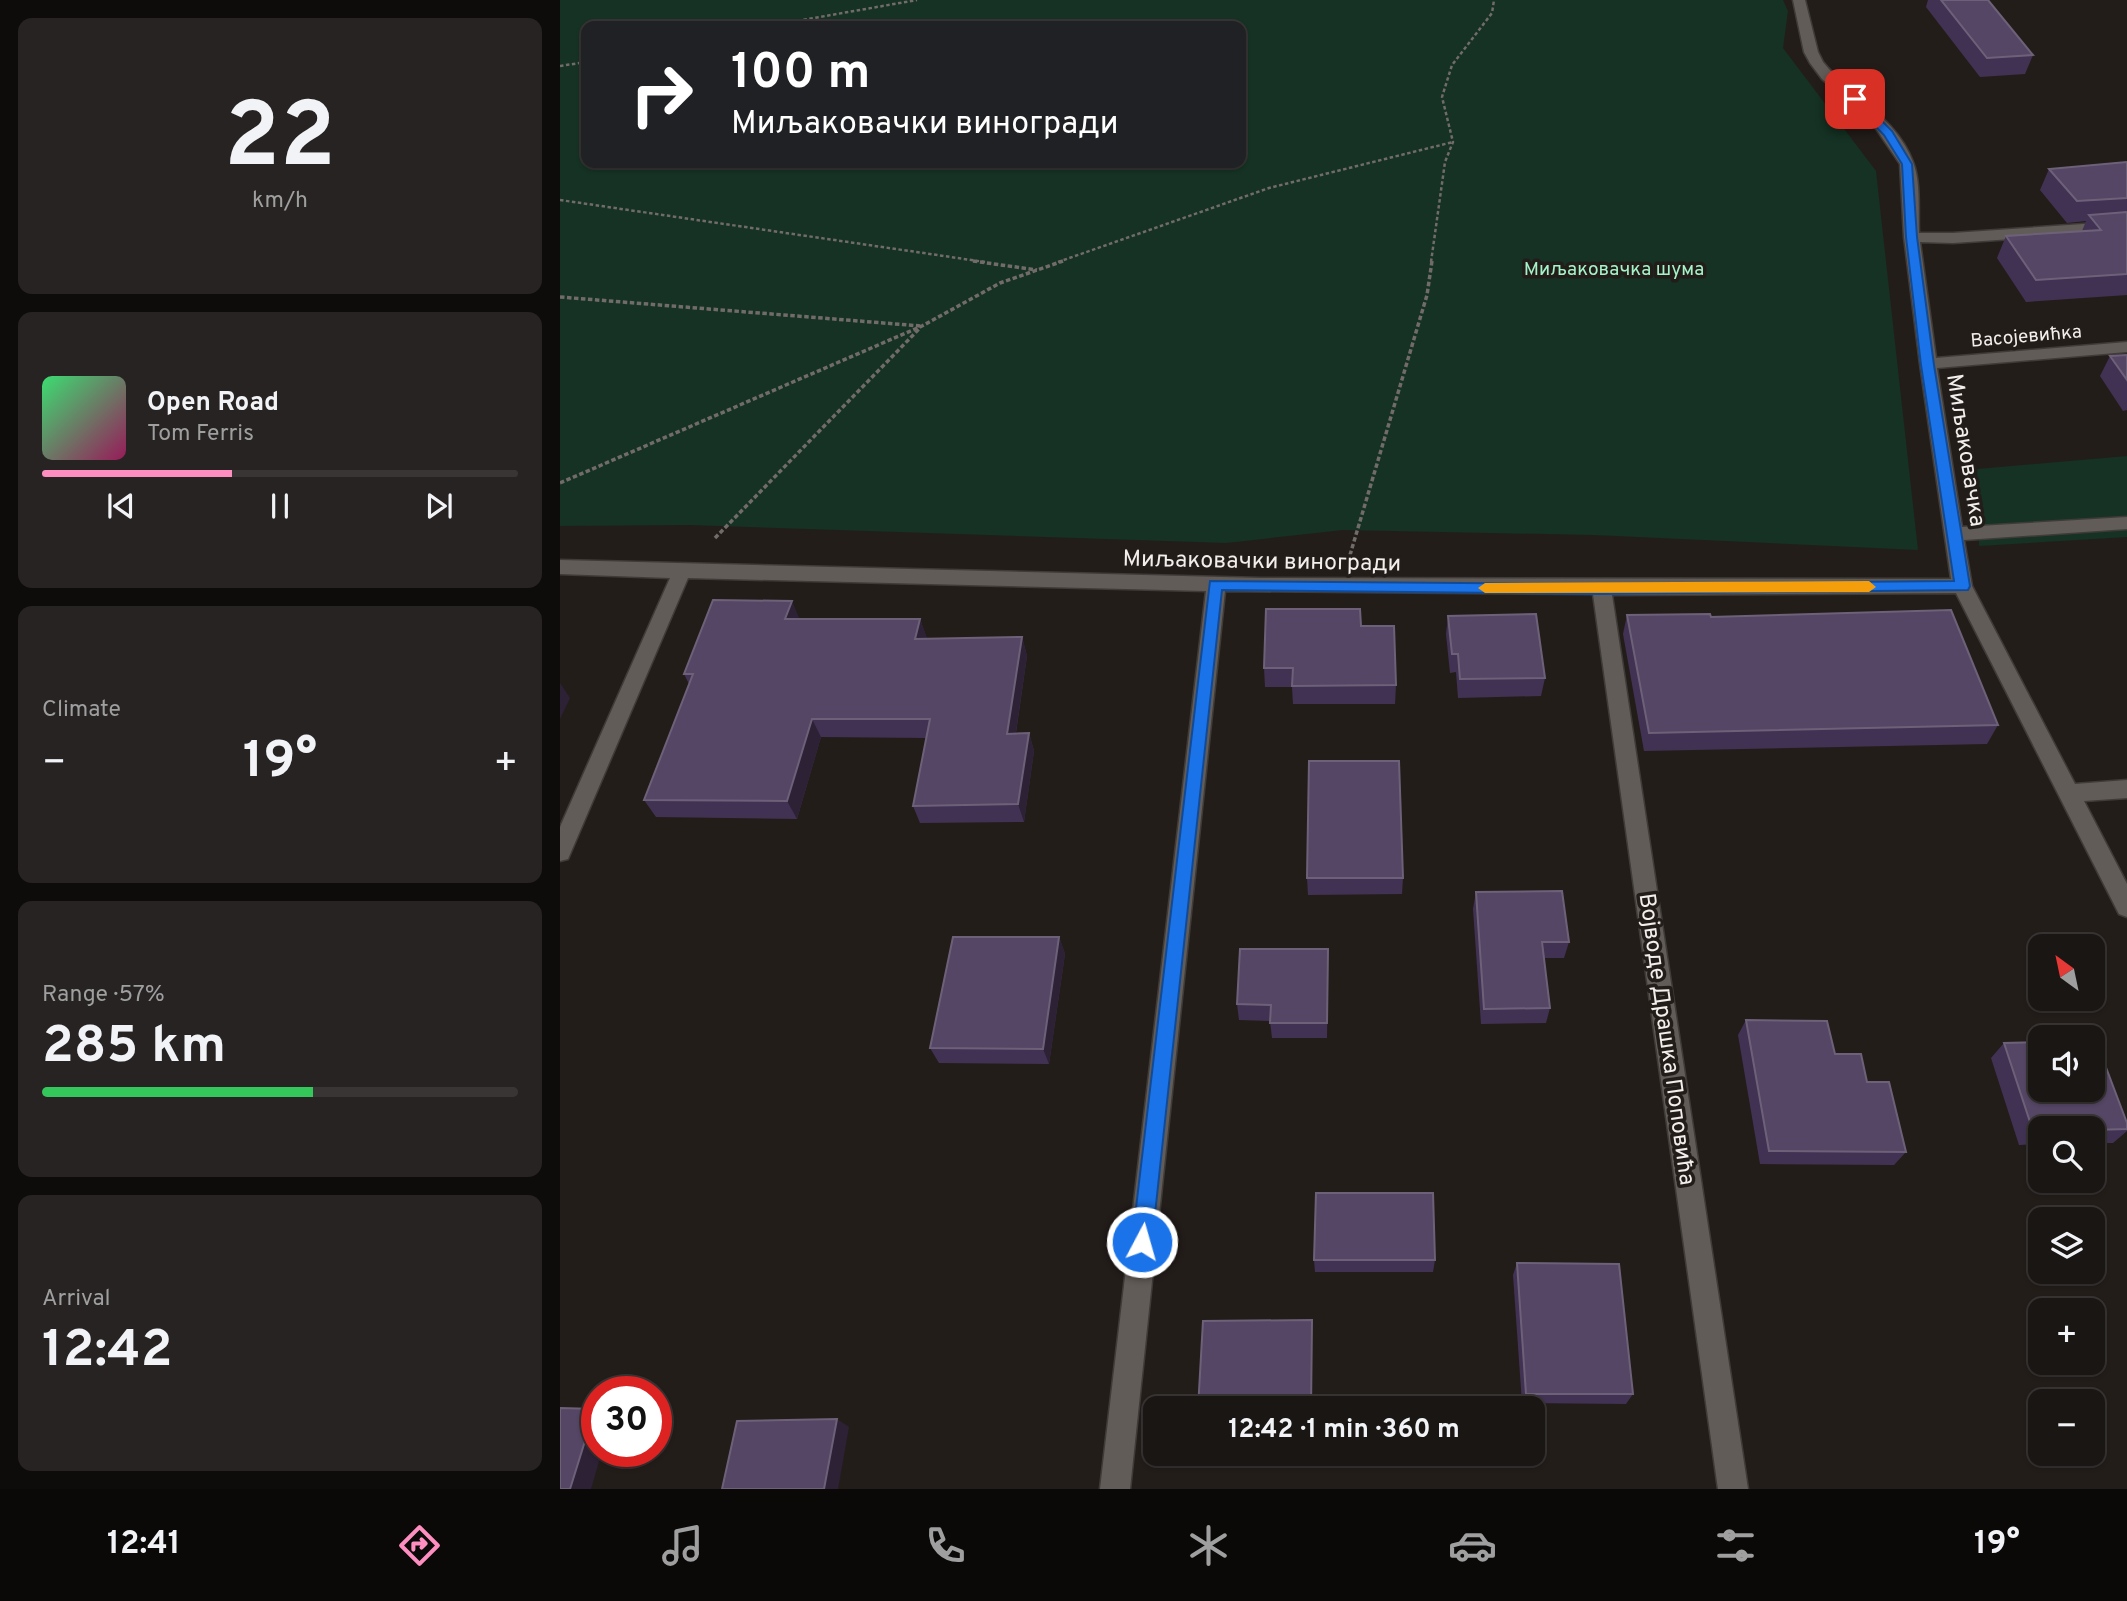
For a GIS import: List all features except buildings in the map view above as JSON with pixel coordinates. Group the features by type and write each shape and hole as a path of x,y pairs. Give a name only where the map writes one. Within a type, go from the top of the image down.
{"street":[{"name":"Миљаковачка","path":"1798,0 1811,52 1817,63 1827,76 1875,117 1898,145 1907,164 1912,237 1928,365 1962,586 2071,793 2127,907"},
{"path":"1912,237 1954,238 2127,226"},
{"name":"Васојевићка","path":"1928,365 2127,348"},
{"path":"1953,534 2127,523"},
{"name":"Миљаковачки виногради","path":"560,566 1341,587 1602,589 1962,586"},
{"path":"560,852 682,571"},
{"path":"1115,1489 1216,584"},
{"name":"Војводе Драшка Поповића","path":"1602,589 1733,1489"},
{"path":"2071,793 2127,789"}],"path":[{"path":"797,21 917,0"},
{"path":"1341,587 1427,295 1445,162 1453,142 1442,97 1452,65 1492,12 1494,0"},
{"path":"560,66 581,63"},
{"path":"560,483 922,326 1000,283 1269,188 1453,142"},
{"path":"560,200 1038,270"},
{"path":"560,296 922,326"},
{"path":"682,571 922,326"}],"green space":[{"name":"Миљаковачка шума","path":"560,0 1783,0 1788,11 1783,48 1876,171 1918,550 1594,535 1343,530 1226,543 689,525 560,526"},
{"path":"2127,456 2127,537 1979,546 1977,469"}],"slow traffic":[{"path":"1485,588 1869,587"}],"route":[{"path":"1142,1242 1216,584 1602,589 1962,586 1928,365 1912,237 1907,164 1898,145 1875,117 1855,99"}]}
